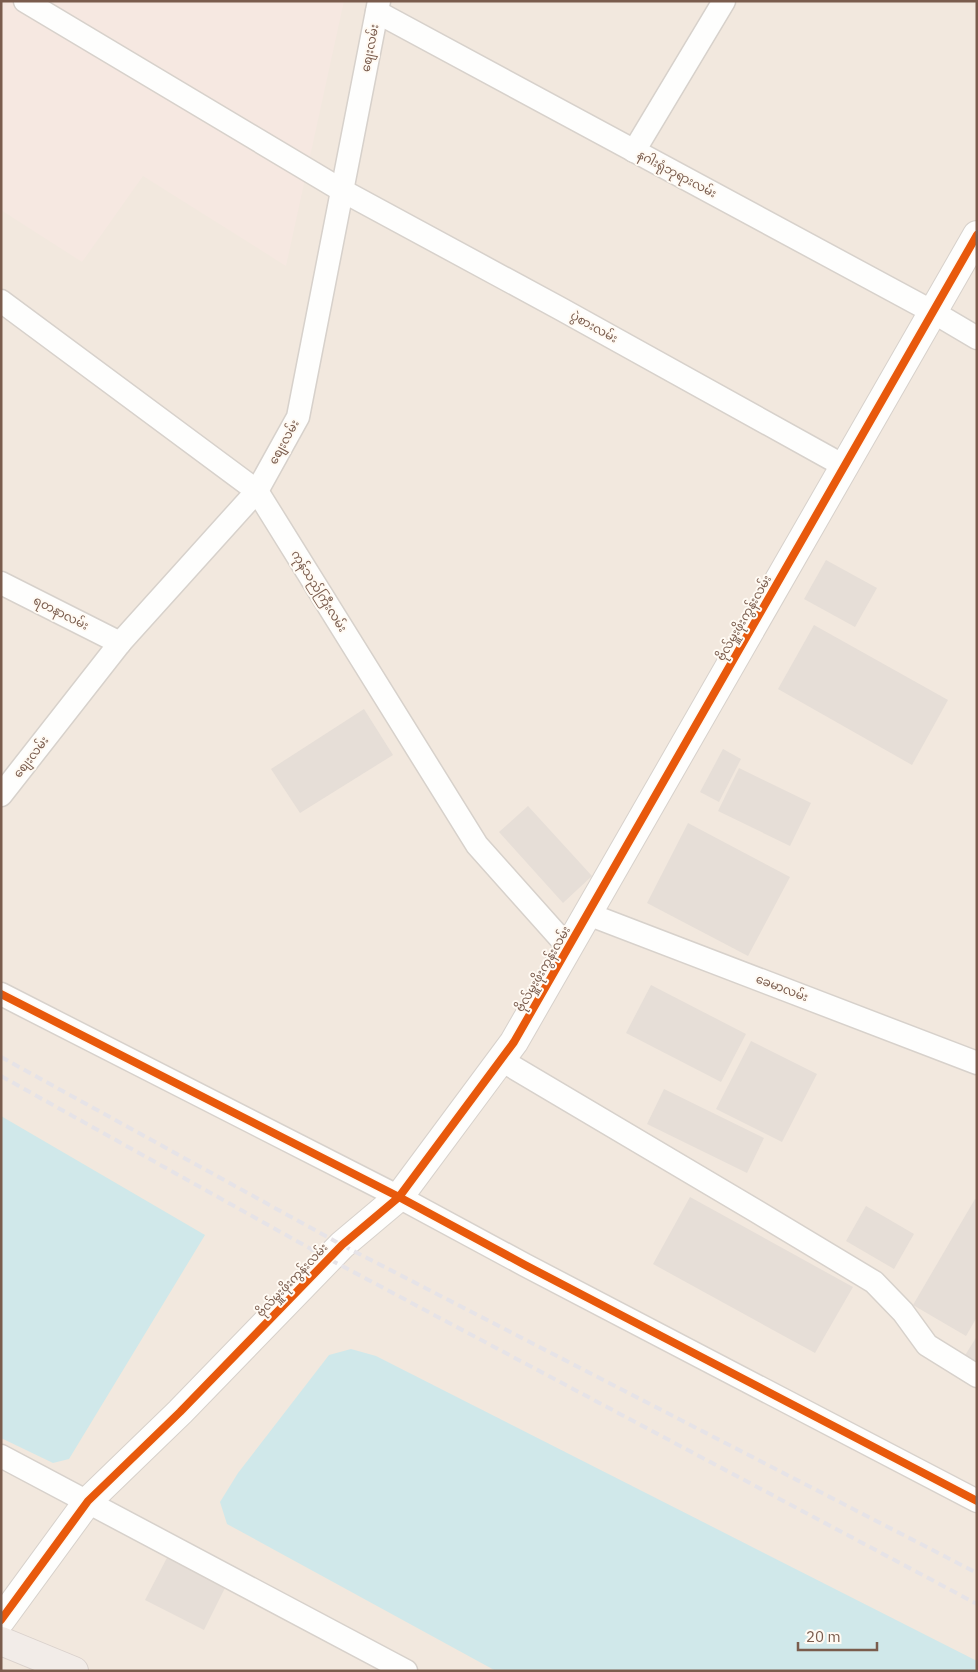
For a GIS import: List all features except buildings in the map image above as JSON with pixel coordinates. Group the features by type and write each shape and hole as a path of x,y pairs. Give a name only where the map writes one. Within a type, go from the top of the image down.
{"highway":[{"path":"1,1641 61,1668"}],"street":[{"name":"ပွဲစားလမ်း","path":"25,1 343,191 844,466"},
{"path":"634,151 724,1"},
{"name":"စျေးလမ်း","path":"1,795 120,643 257,491 298,417 378,7"},
{"name":"နဂါးရုံဘုရားလမ်း","path":"378,7 634,151 933,312 977,338"},
{"name":"ဗိုလ်မှူးဖိုးကွန်းလမ်း","path":"1,1620 88,1501 180,1412 342,1245 400,1197 514,1042 977,235"},
{"name":"ကုန်သည်ကြီးလမ်း","path":"1,302 257,491 477,845 568,947"},
{"name":"ရတနာလမ်း","path":"1,583 120,643"},
{"name":"ခေမာလမ်း","path":"588,914 977,1063"},
{"path":"1,994 400,1197 977,1501"},
{"path":"501,1060 756,1210 874,1282 903,1312 927,1345 977,1376"},
{"path":"1,1456 406,1671"}],"shaded area":[{"path":"1,1 977,1 977,1671 1,1671"},
{"path":"1,1 344,1 286,266 143,176 82,262 1,210"}],"water":[{"path":"1,1116 205,1235 69,1459 53,1463 1,1438"},
{"path":"351,1349 376,1356 977,1661 977,1671 496,1671 227,1524 220,1502 238,1473 329,1355"}],"railway":[{"path":"1,1057 342,1245 977,1573"},
{"path":"1,1076 329,1259 977,1604"}],"cycle path":[{"path":"1,1620 88,1501 180,1412 342,1245 399,1197 514,1042 977,235"},
{"path":"1,994 399,1197 525,1265 977,1501"}]}
